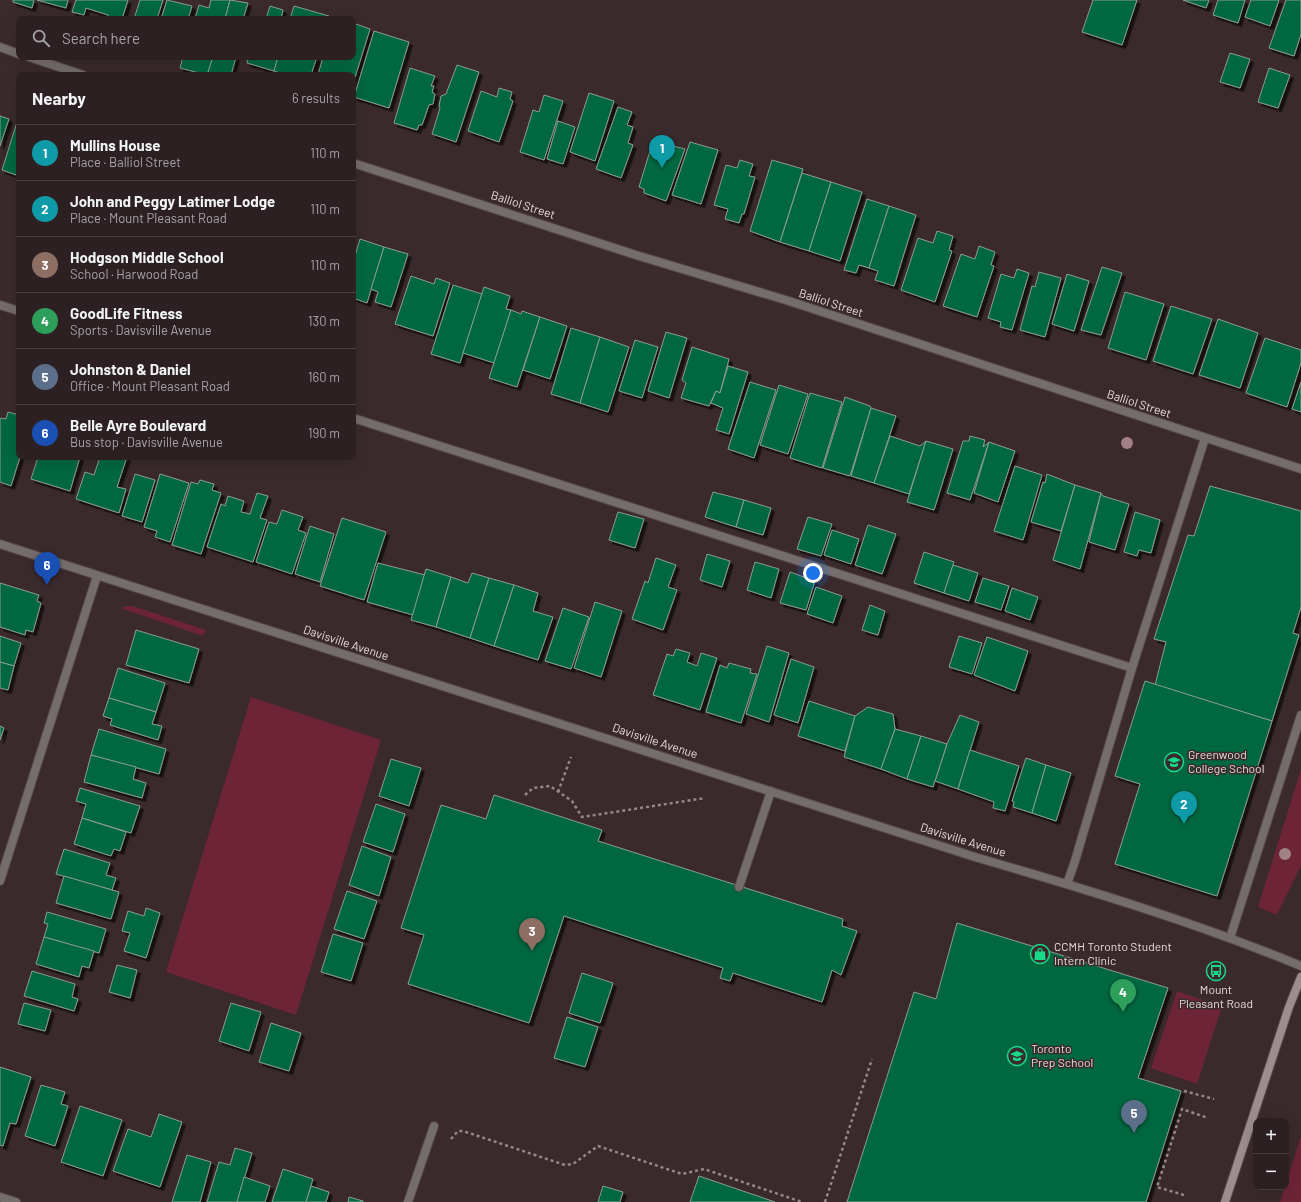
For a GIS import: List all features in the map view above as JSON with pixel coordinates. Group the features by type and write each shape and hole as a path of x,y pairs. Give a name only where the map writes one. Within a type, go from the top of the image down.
{"main road":[{"path":"1224,1202 1289,1007 1301,977"}],"street":[{"path":"0,47 16,53"},
{"path":"38,60 74,72"},
{"name":"Balliol Street","path":"356,164 639,256 788,301 1301,469"},
{"path":"0,305 16,310"},
{"path":"356,419 1132,668"},
{"path":"1067,884 1076,860 1132,668 1205,438"},
{"name":"Davisville Avenue","path":"0,544 975,857 1067,884 1230,938 1301,966"},
{"path":"0,881 97,576"},
{"path":"1230,938 1301,716"},
{"path":"739,887 771,791"},
{"path":"408,1202 434,1126"},
{"path":"0,1197 16,1202"}],"path":[{"path":"558,792 571,756"},
{"path":"525,795 533,788 550,786 572,801 582,817 705,798"},
{"path":"825,1202 872,1059"},
{"path":"1184,1091 1214,1099"},
{"path":"1184,1195 1157,1187 1182,1109 1208,1118"},
{"path":"451,1139 458,1131 463,1131 565,1166 572,1164 598,1146 682,1174 704,1169 802,1202"}],"shaded area":[{"path":"128,606 136,607 206,630 203,636 120,608"},
{"path":"251,697 381,740 296,1015 166,972"},
{"path":"1301,769 1301,866 1277,915 1258,907"},
{"path":"1177,991 1222,1007 1197,1084 1151,1068"},
{"path":"1301,1136 1301,1202 1280,1202 1284,1190 1289,1190 1289,1174"}],"building":[{"path":"13,0 34,0 32,8 13,2"},
{"path":"37,0 68,0 66,8"},
{"path":"76,0 128,0 123,16 108,16 86,8 84,15 72,12"},
{"path":"140,0 163,0 158,16 135,16"},
{"path":"167,0 192,6 189,16 162,16"},
{"path":"211,0 230,0 226,16 196,16 199,5 209,8"},
{"path":"230,0 248,3 244,16 226,16"},
{"path":"1093,0 1137,0 1122,45 1082,32"},
{"path":"1183,0 1209,0 1206,8"},
{"path":"1218,0 1245,0 1238,23 1213,15"},
{"path":"1251,0 1279,0 1270,26 1245,17"},
{"path":"1286,0 1301,0 1301,34 1294,56 1269,48"},
{"path":"270,6 283,10 282,16 267,16"},
{"path":"294,6 329,16 291,16"},
{"path":"356,24 370,29 356,74 356,72 319,72 322,60 356,60"},
{"path":"374,31 409,42 389,108 356,98 356,90"},
{"path":"1230,53 1250,59 1240,88 1220,82"},
{"path":"182,60 212,60 208,72 195,72 180,68"},
{"path":"212,60 235,60 232,72 208,72"},
{"path":"248,60 277,60 274,71 247,63"},
{"path":"277,60 316,60 312,72 274,71"},
{"path":"457,65 479,72 456,142 432,134 440,108 441,96 446,94"},
{"path":"410,68 435,76 431,86 434,86 432,92 435,94 433,104 429,105 422,125 419,125 417,130 394,123"},
{"path":"1269,68 1290,75 1278,108 1258,102"},
{"path":"499,88 512,92 510,99 513,101 499,142 468,131 481,91 497,97"},
{"path":"589,93 614,101 595,161 570,152"},
{"path":"544,95 563,101 544,160 520,152 533,110 539,112"},
{"path":"618,107 632,112 627,125 633,127 628,143 633,145 621,178 596,169"},
{"path":"0,116 9,119 0,146"},
{"path":"558,121 575,127 563,164 547,159"},
{"path":"16,125 16,175 2,170"},
{"path":"653,141 685,149 666,201 644,193 644,189 639,187"},
{"path":"690,142 718,150 701,204 672,195"},
{"path":"740,160 753,164 749,176 755,177 744,214 742,214 739,223 725,219 728,209 714,205 726,165 737,168"},
{"path":"772,160 803,169 780,242 750,231"},
{"path":"802,173 831,182 809,251 780,242"},
{"path":"831,182 862,192 840,261 809,251"},
{"path":"867,199 889,206 869,268 859,265 856,273 844,270"},
{"path":"889,206 916,215 894,286 875,280 878,271 869,268"},
{"path":"937,231 953,236 949,250 952,251 935,302 901,290 918,238 933,243"},
{"path":"360,239 384,247 367,303 356,299 356,253"},
{"path":"979,246 995,252 991,265 994,266 977,317 943,306 961,254 975,259"},
{"path":"384,247 408,254 391,307 375,302 378,292 371,289"},
{"path":"1102,267 1122,273 1101,335 1081,330"},
{"path":"1017,269 1029,273 1012,330 1000,327 1001,322 988,318 1001,274 1014,278"},
{"path":"1039,272 1061,278 1045,337 1020,330 1032,286 1035,287"},
{"path":"1067,274 1089,281 1074,331 1052,324"},
{"path":"411,276 434,284 436,278 450,283 433,336 395,324"},
{"path":"453,285 482,294 460,363 431,354"},
{"path":"484,287 510,296 506,309 511,310 494,363 463,353"},
{"path":"1125,292 1164,304 1146,360 1108,348"},
{"path":"1171,306 1212,319 1193,374 1153,361"},
{"path":"511,310 521,314 522,311 540,317 517,387 489,378"},
{"path":"540,317 567,326 550,379 523,370"},
{"path":"1218,319 1258,333 1240,388 1199,375"},
{"path":"571,328 600,337 580,403 551,394"},
{"path":"666,332 687,338 669,398 648,391"},
{"path":"600,337 629,347 608,412 580,403"},
{"path":"1265,338 1301,350 1301,363 1287,407 1246,393"},
{"path":"635,340 658,347 642,398 619,391"},
{"path":"692,347 729,359 720,393 716,391 709,406 681,398 686,383 682,380"},
{"path":"728,366 748,372 729,434 716,430 723,408 711,403 716,391 720,393"},
{"path":"750,382 776,390 754,458 728,449"},
{"path":"1301,382 1301,412 1292,409"},
{"path":"779,385 808,394 788,454 760,445"},
{"path":"810,393 842,402 822,468 790,458"},
{"path":"845,397 870,406 871,408 850,476 823,468"},
{"path":"871,408 896,416 874,483 851,476"},
{"path":"8,412 16,414 16,460 19,460 11,486 0,482 0,420 1,418 6,419"},
{"path":"890,436 920,446 926,441 909,494 874,483"},
{"path":"970,436 985,440 983,447 989,442 970,500 947,493 963,441 969,441"},
{"path":"926,441 953,449 934,510 907,502"},
{"path":"989,442 1015,451 998,502 974,493"},
{"path":"37,460 79,460 70,491 31,479"},
{"path":"99,460 126,460 117,487 126,489 119,513 76,499 85,472 94,475"},
{"path":"1015,466 1042,475 1023,540 994,531"},
{"path":"135,474 155,480 142,522 122,516"},
{"path":"160,474 189,483 170,542 155,537 157,531 144,527"},
{"path":"1047,474 1075,485 1061,531 1031,522 1043,482 1045,483"},
{"path":"200,480 214,484 212,490 221,493 201,554 172,545 191,482 198,484"},
{"path":"1075,485 1101,493 1080,569 1053,560"},
{"path":"1210,486 1301,511 1301,607 1293,633 1299,635 1272,721 1155,685 1166,642 1154,639 1188,535 1194,536"},
{"path":"713,492 744,500 736,527 705,517"},
{"path":"257,493 268,496 260,518 267,520 253,562 207,547 221,504 225,506 228,496 244,501 241,512 250,514"},
{"path":"1101,493 1103,496 1129,504 1115,550 1089,542"},
{"path":"744,500 771,508 763,535 736,527"},
{"path":"282,510 303,517 298,530 306,533 292,574 256,562 269,522 277,524"},
{"path":"618,512 644,519 635,548 609,540"},
{"path":"1135,512 1160,520 1151,553 1139,550 1137,556 1124,552"},
{"path":"808,517 832,524 821,556 797,549"},
{"path":"342,518 386,532 364,600 320,586"},
{"path":"868,525 896,534 882,574 855,565"},
{"path":"310,526 334,534 320,582 295,574"},
{"path":"832,530 859,539 851,564 824,555"},
{"path":"924,552 954,562 944,593 914,583"},
{"path":"707,554 730,561 722,587 700,580"},
{"path":"656,558 676,565 668,587 677,590 663,630 632,619 645,581 648,583"},
{"path":"755,562 779,569 771,598 747,590"},
{"path":"378,563 425,575 413,615 367,602"},
{"path":"953,565 978,573 969,601 944,593"},
{"path":"426,569 451,577 436,627 411,620"},
{"path":"790,572 815,581 806,610 780,603"},
{"path":"472,573 489,578 470,638 436,627 451,577 468,583"},
{"path":"489,578 514,585 494,646 470,638"},
{"path":"983,578 1009,586 1001,610 975,602"},
{"path":"0,583 39,595 37,601 41,603 33,632 26,630 25,635 0,627"},
{"path":"514,585 538,593 533,611 553,617 538,660 494,646"},
{"path":"816,587 842,596 833,623 807,614"},
{"path":"1012,588 1038,597 1030,620 1005,611"},
{"path":"595,602 622,611 601,677 574,668"},
{"path":"870,605 885,611 878,635 862,630"},
{"path":"563,608 589,617 571,669 545,661"},
{"path":"136,630 199,649 189,683 126,665"},
{"path":"0,636 21,643 14,666 0,662"},
{"path":"959,636 982,643 972,674 949,667"},
{"path":"987,637 1028,651 1015,691 974,675"},
{"path":"767,646 789,653 769,722 746,714"},
{"path":"676,649 690,653 687,662 697,666 701,653 717,658 700,710 653,695 667,654 673,656"},
{"path":"791,659 814,667 798,723 774,715"},
{"path":"0,662 14,666 8,690 0,688"},
{"path":"729,663 751,669 750,673 757,674 741,723 706,712 720,665 727,668"},
{"path":"118,668 165,683 156,712 109,698"},
{"path":"1145,681 1272,721 1217,896 1115,864 1140,784 1115,776"},
{"path":"109,698 156,712 152,724 162,726 158,740 110,725 112,719 103,716"},
{"path":"809,701 855,716 845,751 798,736"},
{"path":"868,707 893,714 895,729 881,769 844,757 855,716"},
{"path":"960,715 979,722 958,789 935,781 947,744"},
{"path":"0,726 4,728 0,740"},
{"path":"99,729 166,749 159,774 91,755"},
{"path":"895,729 921,736 907,779 881,769"},
{"path":"921,736 947,744 933,787 907,779"},
{"path":"970,750 1019,766 1005,811 993,808 994,802 958,789"},
{"path":"91,755 136,767 133,779 146,783 142,798 84,782"},
{"path":"1026,758 1046,765 1032,813 1013,807 1014,802 1012,801"},
{"path":"391,759 421,768 409,806 379,796"},
{"path":"1046,765 1071,773 1056,821 1032,813"},
{"path":"80,788 140,806 131,833 82,818 86,804 76,801"},
{"path":"494,795 602,830 598,841 843,919 842,926 857,931 841,975 832,970 822,1002 733,973 730,981 720,978 723,968 564,916 529,1023 408,984 424,935 401,928 441,805 486,819"},
{"path":"376,804 405,814 393,852 363,842"},
{"path":"82,818 126,832 120,851 114,849 111,856 74,844"},
{"path":"362,846 391,857 379,896 349,885"},
{"path":"64,849 110,863 106,875 116,878 112,890 56,874"},
{"path":"64,876 119,892 111,919 56,903"},
{"path":"347,891 377,901 364,939 334,929"},
{"path":"146,908 160,913 146,958 124,951 130,933 122,931 128,911 144,916"},
{"path":"47,912 106,929 99,953 44,937 48,924 44,923"},
{"path":"957,923 1168,988 1138,1078 1181,1091 1146,1202 847,1202 914,992 936,999"},
{"path":"333,934 363,943 351,981 321,972"},
{"path":"44,937 94,951 89,968 82,966 79,977 36,964"},
{"path":"117,965 137,970 130,998 109,992"},
{"path":"32,971 75,984 72,997 78,999 74,1011 24,996"},
{"path":"582,973 613,983 600,1023 569,1013"},
{"path":"24,1003 51,1010 45,1031 18,1024"},
{"path":"231,1003 261,1012 249,1051 219,1041"},
{"path":"567,1017 598,1027 585,1067 554,1058"},
{"path":"271,1023 301,1033 289,1071 259,1062"},
{"path":"0,1067 31,1077 16,1124 10,1123 3,1146 0,1145"},
{"path":"41,1085 65,1092 61,1104 68,1106 55,1146 25,1136"},
{"path":"80,1106 122,1120 103,1176 61,1162"},
{"path":"159,1114 182,1122 160,1187 113,1171 128,1129 151,1137"},
{"path":"235,1148 252,1153 237,1202 207,1202 219,1162 230,1165"},
{"path":"187,1155 211,1162 200,1202 172,1202"},
{"path":"283,1169 313,1179 306,1202 272,1202"},
{"path":"699,1176 775,1202 690,1202"},
{"path":"244,1177 270,1186 265,1202 237,1202"},
{"path":"311,1186 329,1192 326,1202 306,1202"},
{"path":"603,1186 623,1192 620,1202 598,1202"},
{"path":"349,1197 363,1201 363,1202 348,1202"}],"place":[{"name":"Mullins House","path":"662,168"},
{"name":"Belle Ayre Boulevard","path":"47,585"},
{"name":"Greenwood College School","path":"1174,762"},
{"name":"John and Peggy Latimer Lodge","path":"1184,824"},
{"name":"Hodgson Middle School","path":"532,951"},
{"name":"CCMH Toronto Student Intern Clinic","path":"1040,954"},
{"name":"Mount Pleasant Road","path":"1216,971"},
{"name":"GoodLife Fitness","path":"1123,1012"},
{"name":"Toronto Prep School","path":"1017,1056"},
{"name":"Johnston & Daniel","path":"1134,1133"}]}
